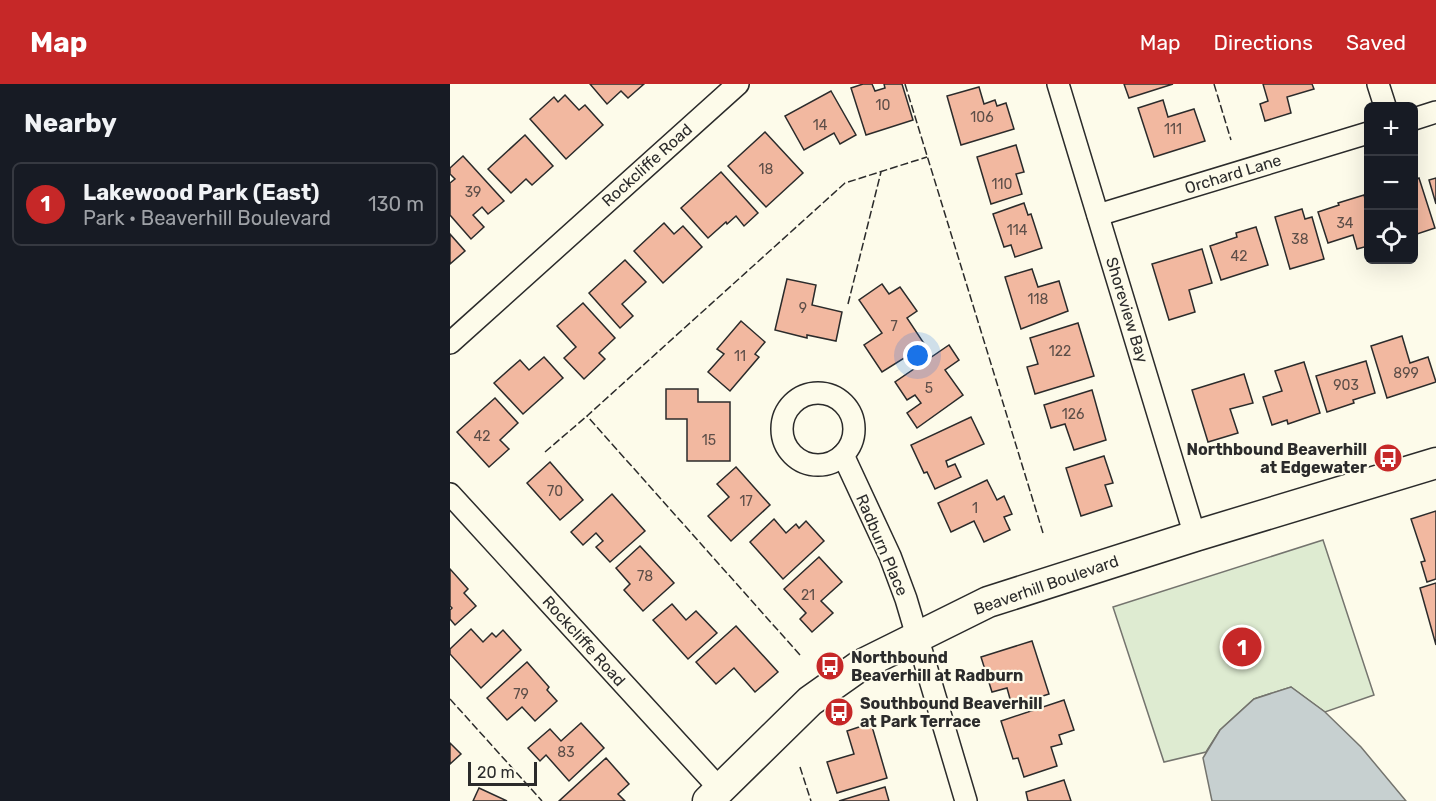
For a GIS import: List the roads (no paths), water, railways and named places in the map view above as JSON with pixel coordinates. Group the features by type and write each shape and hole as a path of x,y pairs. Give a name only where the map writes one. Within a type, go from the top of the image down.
{"street":[{"name":"Rockcliffe Road","path":"450,343 738,84"},
{"name":"Shoreview Bay","path":"1058,84 1195,536"},
{"path":"1378,84 1384,102"},
{"path":"1418,117 1436,112"},
{"name":"Orchard Lane","path":"1098,215 1364,134"},
{"name":"Radburn Place","path":"843,455 890,556 918,636 966,801"},
{"name":"Beaverhill Boulevard","path":"713,795 810,700 861,665 988,602 1436,463"},
{"name":"Rockcliffe Road","path":"450,494 713,795"}],"place":[{"name":"Northbound Beaverhill at Edgewater","path":"1388,458"},
{"name":"Lakewood Park (East)","path":"1242,647"},
{"name":"Northbound Beaverhill at Radburn","path":"830,666"},
{"name":"Southbound Beaverhill at Park Terrace","path":"839,712"}]}
